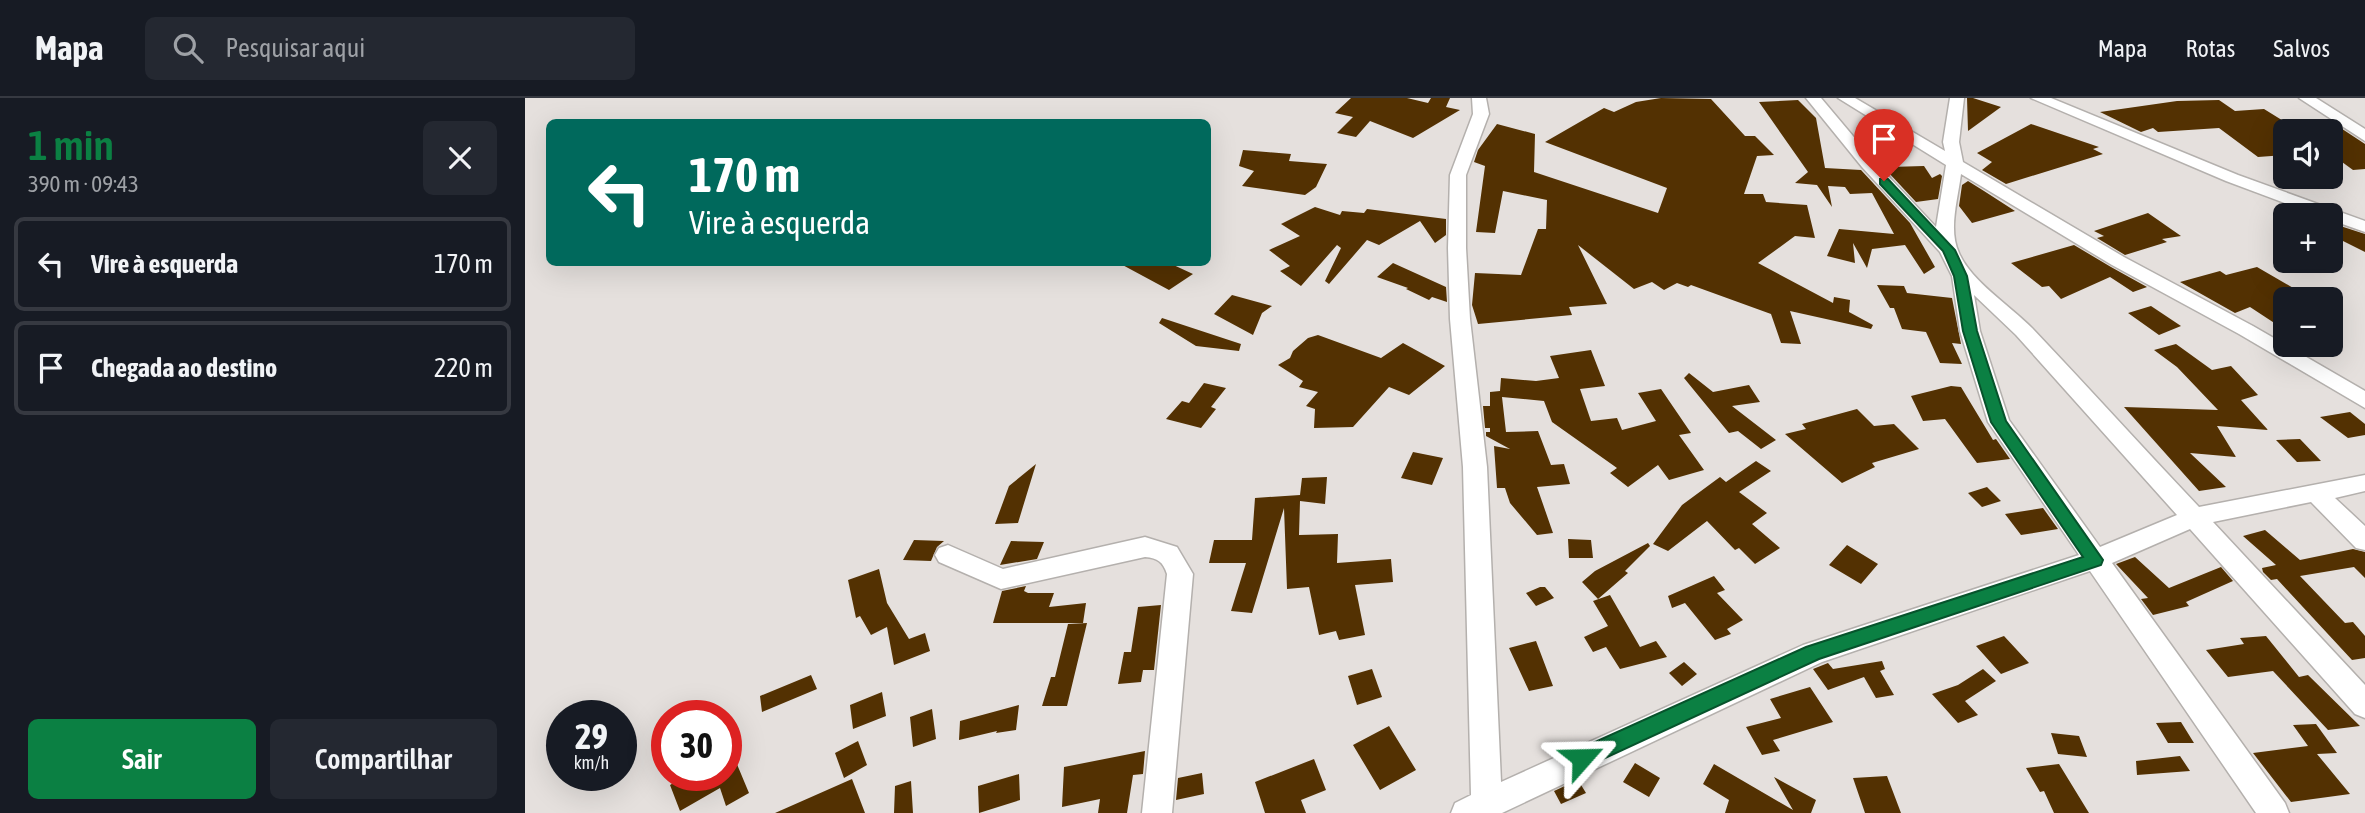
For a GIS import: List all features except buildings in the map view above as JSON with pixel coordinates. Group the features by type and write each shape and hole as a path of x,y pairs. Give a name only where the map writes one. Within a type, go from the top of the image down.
{"street":[{"path":"1479,98 1481,114 1458,175 1457,248 1460,319 1477,492 1480,809 1813,653 2094,560 2195,517 2365,483"},
{"path":"1813,98 1868,164 1948,250 1961,276 1970,331 1999,422 2274,813"},
{"path":"1845,98 1955,161 2117,261 2246,330 2365,401"},
{"path":"1948,250 1945,229 1955,161 1951,142 1957,98"},
{"path":"2038,98 2232,178 2365,227"},
{"path":"2306,98 2365,136"},
{"path":"2328,114 2365,115"},
{"path":"1961,276 1986,295 2023,331 2365,705"},
{"path":"2316,493 2365,541"},
{"path":"948,555 1001,579 1145,547 1167,550 1174,558 1180,574 1157,813"}],"route":[{"path":"1582,758 1813,653 2094,560 1999,422 1970,331 1961,276 1948,250 1884,181"}]}
